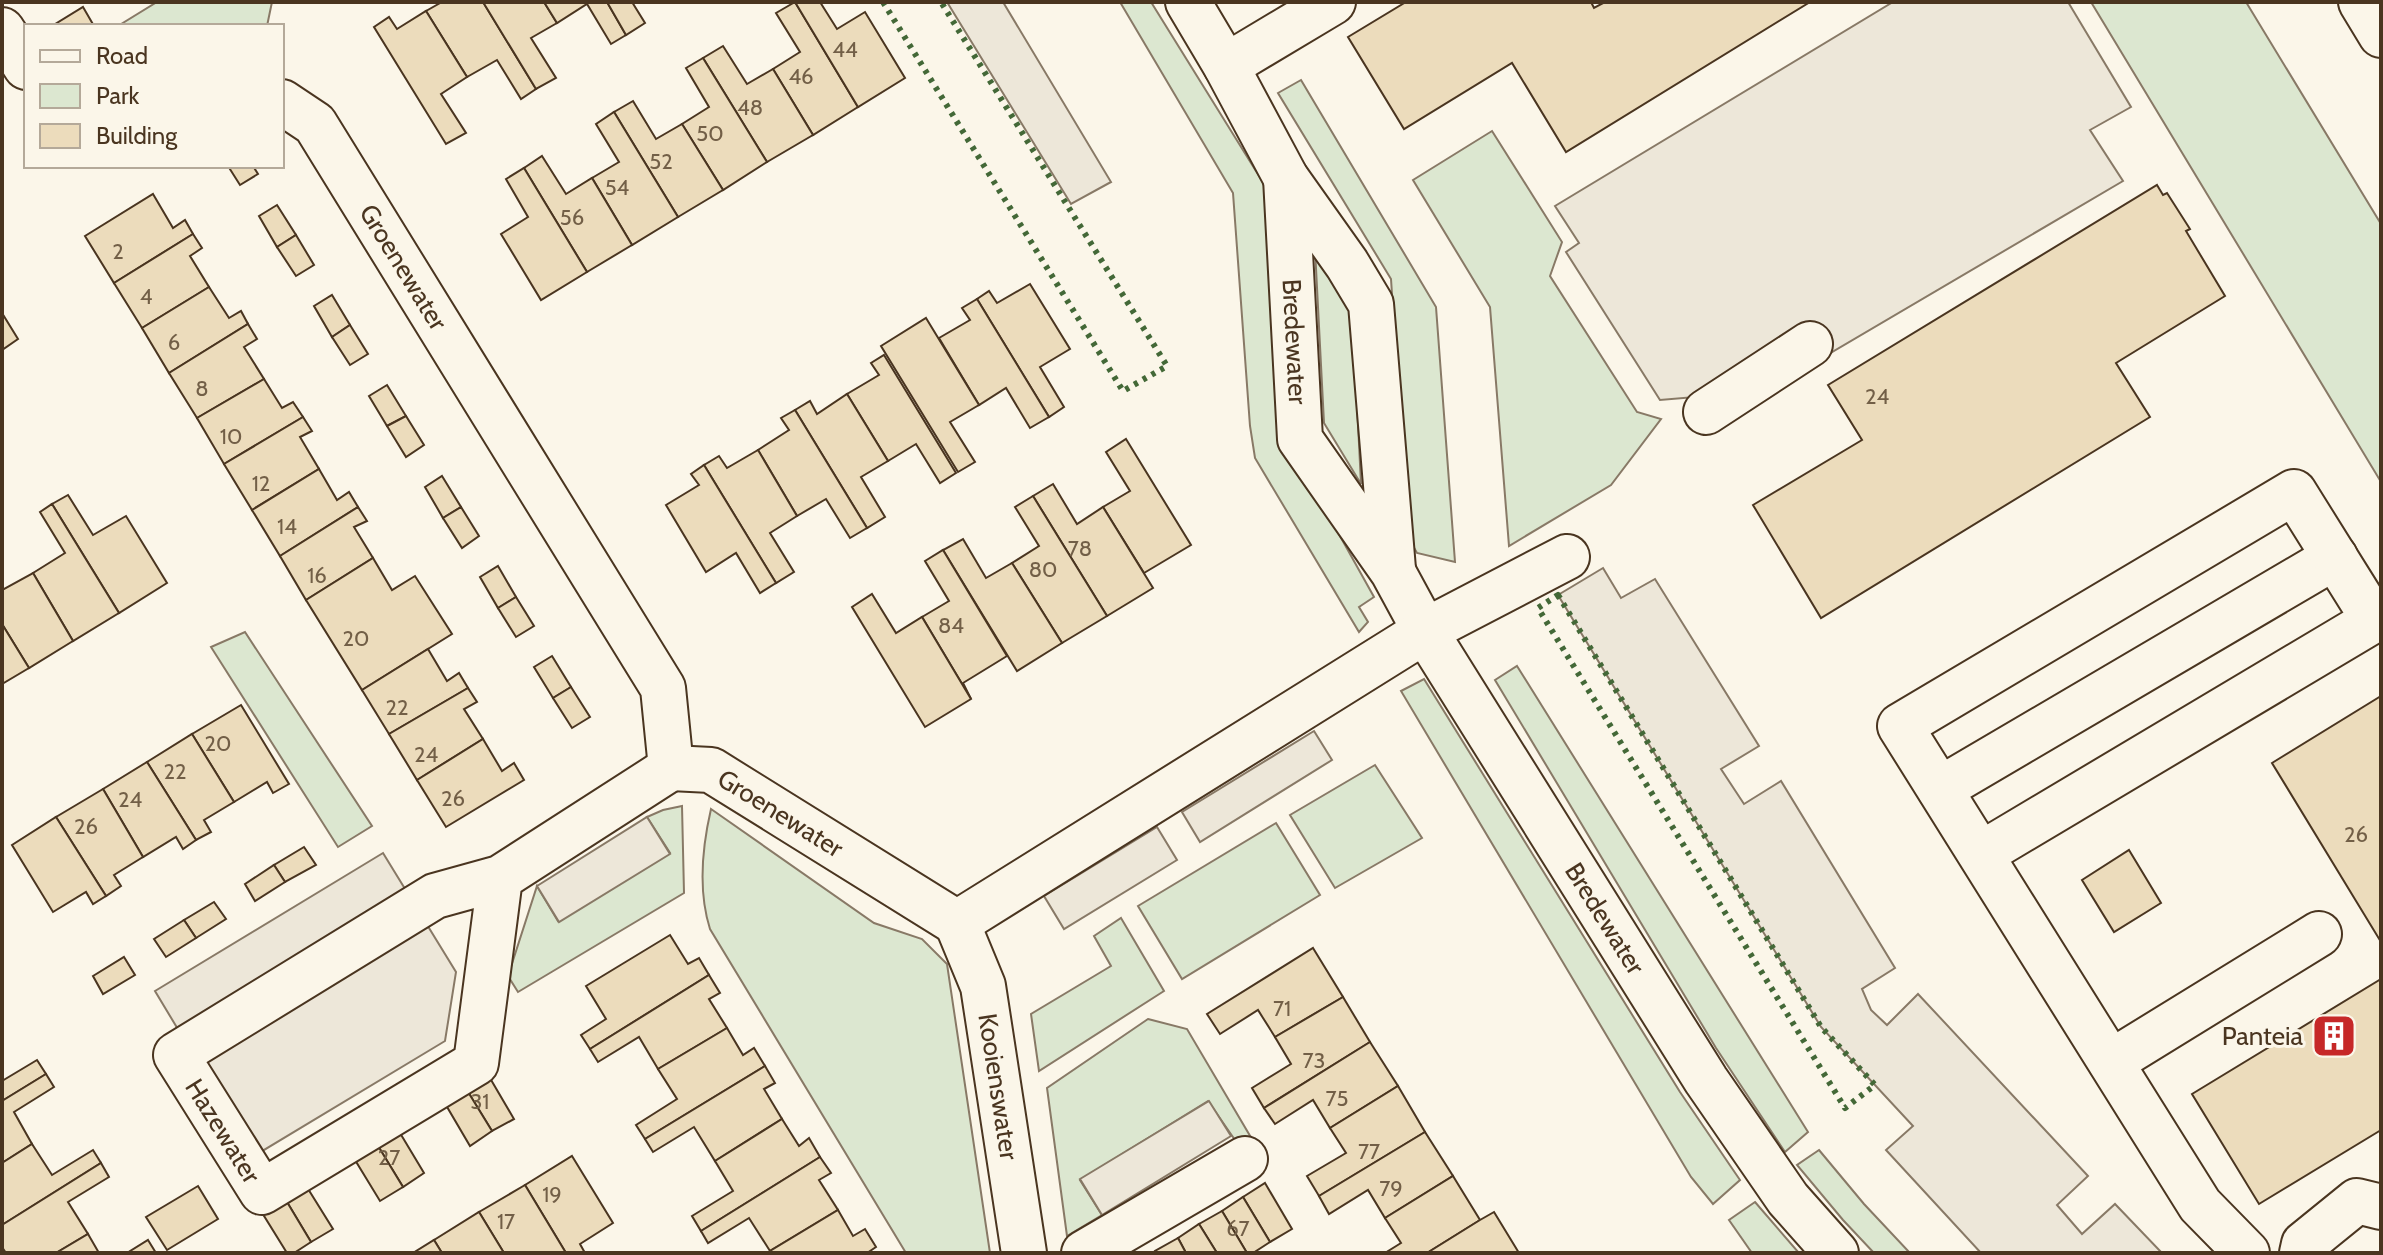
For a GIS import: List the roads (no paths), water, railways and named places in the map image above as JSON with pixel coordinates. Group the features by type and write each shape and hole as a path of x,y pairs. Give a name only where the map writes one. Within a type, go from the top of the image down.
{"street":[{"name":"Bredewater","path":"1188,2 1286,178 1347,264 1371,304 1393,572"},
{"path":"1226,66 1333,2"},
{"path":"2361,2 2381,35"},
{"path":"2,30 24,67"},
{"path":"2,88 24,72"},
{"name":"Groenewater","path":"284,103 315,124 663,688 671,768 711,770 957,923"},
{"name":"Bredewater","path":"1286,178 1300,439 1393,572 1425,631 1706,1080 1788,1199 1836,1253"},
{"path":"1706,412 1810,344"},
{"path":"1981,854 2374,620 2294,492 1900,726 2200,1205 2247,1253"},
{"path":"957,923 1425,631 1567,557"},
{"path":"1940,789 2335,557"},
{"name":"Hazewater","path":"500,878 476,1063 262,1192 176,1055 435,896 500,878 671,768"},
{"name":"Kooienswater","path":"957,923 983,986 1024,1253"},
{"path":"2111,1062 2319,934"},
{"path":"1084,1253 1245,1159"},
{"path":"2302,1253 2304,1244 2357,1201 2381,1207"}],"place":[{"name":"Panteia","path":"2334,1036"}]}
